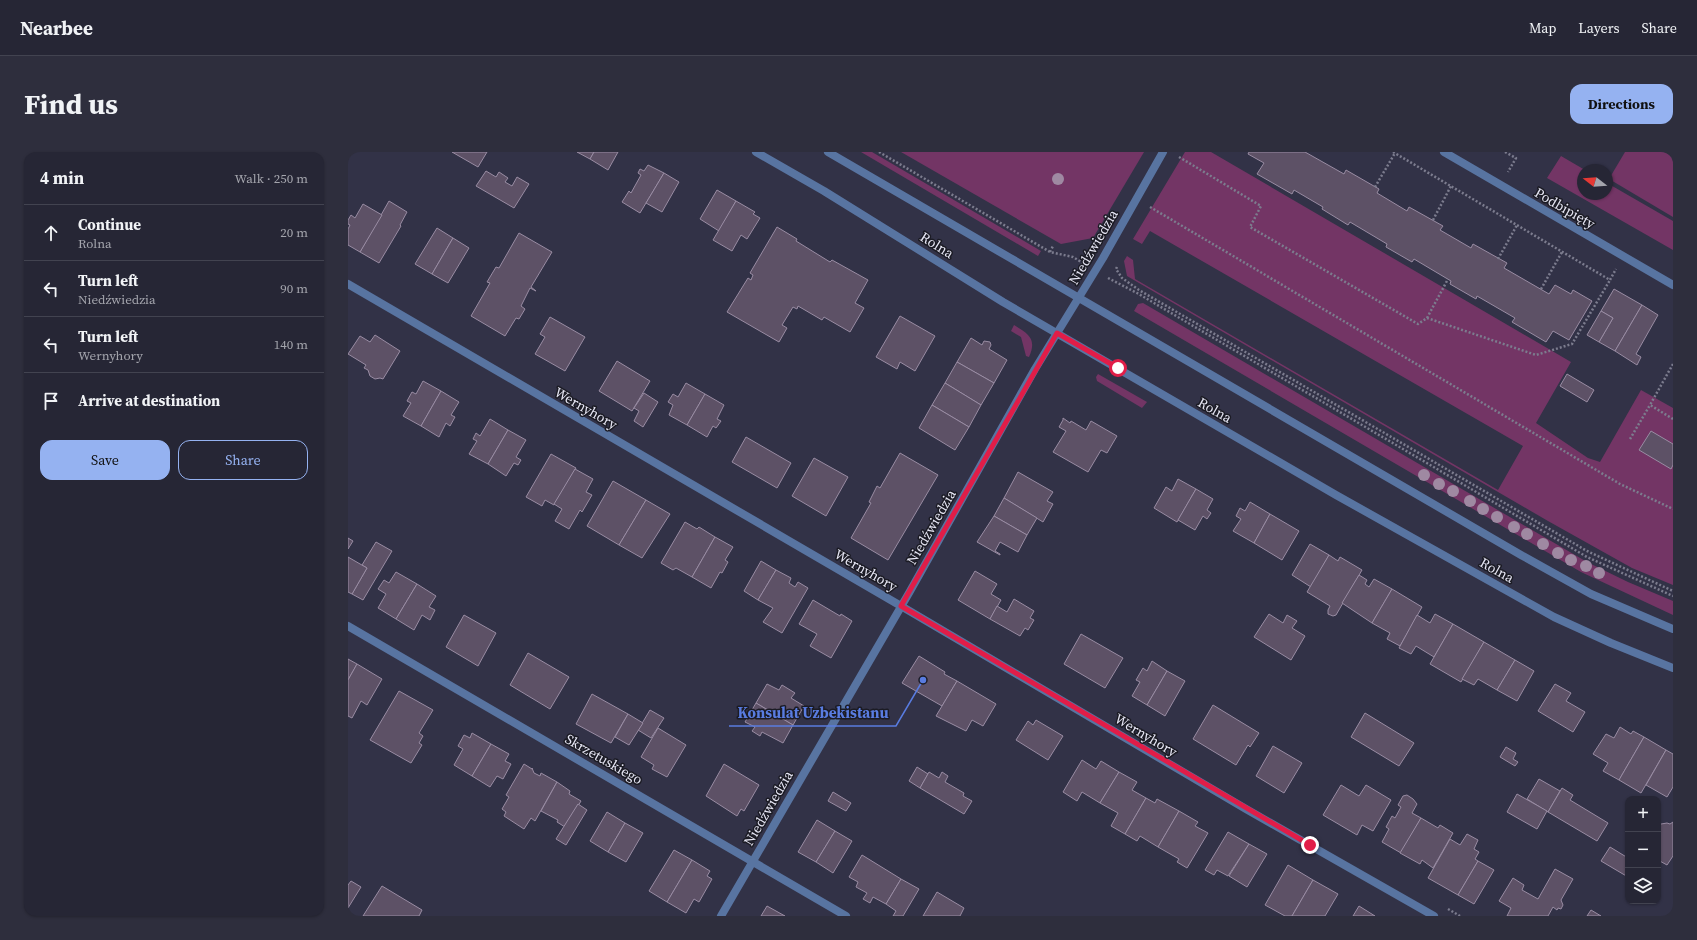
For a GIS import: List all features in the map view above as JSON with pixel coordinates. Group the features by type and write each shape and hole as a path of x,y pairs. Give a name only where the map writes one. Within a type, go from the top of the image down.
{"street":[{"name":"Rolna","path":"756,152 824,191 1003,302 1336,495 1554,617 1611,643 1673,668"},
{"name":"Rolna","path":"828,152 1079,297 1308,432 1591,594 1673,630"},
{"name":"Niedźwiedzia","path":"721,916 1163,152"},
{"name":"Podbipięty","path":"1444,152 1673,285"},
{"name":"Wernyhory","path":"348,284 1246,809 1434,916"},
{"name":"Skrzetuskiego","path":"348,626 846,916"}],"path":[{"path":"879,152 1050,252 1073,257 1086,265"},
{"path":"1375,186 1394,152 1610,280"},
{"path":"1505,152 1516,158 1508,174 1512,176"},
{"path":"1179,157 1261,206 1250,227 1418,324 1427,318 1448,279"},
{"path":"1433,220 1451,186"},
{"path":"1150,207 1620,484 1673,509"},
{"path":"1498,258 1517,225"},
{"path":"1050,252 1053,246"},
{"path":"1541,289 1562,252"},
{"path":"1118,264 1116,269 1122,278 1138,292 1587,557 1673,596"},
{"path":"1427,318 1536,355 1572,344 1616,268"},
{"path":"1105,276 1138,292 1587,551 1673,591"},
{"path":"1630,438 1673,364"},
{"path":"1650,405 1673,419"}],"shaded area":[{"path":"861,152 872,152 1041,251 1038,256"},
{"path":"901,152 1144,152 1093,238 1061,244"},
{"path":"1185,152 1211,152 1571,362 1536,423 1588,458 1600,462 1641,390 1673,408 1673,585 1632,568 1548,521 1127,276 1124,261 1127,256 1133,260 1135,279 1498,490 1523,446 1150,231 1142,244 1133,239"},
{"path":"1625,152 1673,152 1673,217 1613,181 1613,172"},
{"path":"1561,156 1577,165 1577,195 1547,178"},
{"path":"1613,186 1673,221 1673,250 1586,200 1613,200"},
{"path":"1143,303 1587,562 1628,582 1673,601 1673,615 1581,572 1134,311 1138,304"},
{"path":"1014,325 1024,331 1032,341 1029,357 1026,356 1021,337 1011,331"},
{"path":"1098,374 1147,402 1142,408 1097,381 1096,377"}],"building":[{"path":"452,152 487,152 478,167"},
{"path":"577,152 594,152 590,159"},
{"path":"594,152 618,152 608,170 590,159"},
{"path":"1249,152 1305,152 1344,174 1346,170 1379,189 1377,193 1407,211 1409,207 1443,226 1440,230 1471,248 1473,244 1507,263 1504,268 1549,294 1555,285 1571,294 1573,290 1592,301 1569,340 1553,331 1546,342 1512,322 1515,318 1477,296 1476,299 1450,284 1451,281 1414,259 1412,262 1386,247 1387,244 1350,222 1348,225 1322,209 1323,207 1294,190 1292,194 1257,174 1264,163 1248,154"},
{"path":"648,165 664,173 640,213 622,202 629,191 631,193 641,175 638,173 640,169 644,171"},
{"path":"486,171 496,177 499,172 508,178 505,182 512,186 517,177 529,184 514,208 476,186"},
{"path":"664,173 679,182 662,212 646,203"},
{"path":"717,190 736,201 719,231 700,219"},
{"path":"389,201 407,212 400,225 401,226 379,263 360,252"},
{"path":"736,201 755,212 753,214 760,218 747,239 741,235 732,251 713,240"},
{"path":"363,204 382,215 360,252 348,245 348,229 350,225 348,224 348,220 351,215 355,218"},
{"path":"777,227 797,239 796,241 830,262 832,260 868,280 855,303 864,308 850,332 824,317 822,320 798,306 797,309 793,307 782,325 787,328 779,342 727,312 748,278 751,280 753,275 750,273"},
{"path":"437,228 453,238 432,274 415,264"},
{"path":"519,233 552,252 531,287 536,291 530,288 521,306 525,309 519,319 516,318 505,336 471,316 490,283 487,282 496,267 499,268"},
{"path":"453,238 469,248 448,283 432,274"},
{"path":"1614,289 1642,305 1615,351 1599,342 1613,318 1601,311"},
{"path":"1642,305 1658,315 1636,354 1641,357 1637,365 1615,351"},
{"path":"1601,311 1613,318 1599,342 1587,335"},
{"path":"900,316 935,336 915,371 900,362 897,369 876,357"},
{"path":"550,317 585,337 565,371 535,354 545,337 540,334"},
{"path":"375,335 400,351 383,379 375,379 370,376 368,370 364,368 366,365 348,354 360,336 370,342"},
{"path":"971,338 982,345 984,341 990,342 991,345 989,349 1007,360 994,383 957,362"},
{"path":"617,361 650,381 632,411 599,391"},
{"path":"957,362 994,383 981,405 945,383"},
{"path":"1567,374 1594,390 1587,402 1560,386"},
{"path":"423,381 441,391 421,426 403,416 411,403 407,401 412,392 416,394"},
{"path":"686,383 705,394 687,425 669,415 673,405 668,402 673,394 678,397"},
{"path":"945,383 981,405 969,427 932,405"},
{"path":"441,391 459,402 451,415 455,417 450,426 446,423 439,437 421,426"},
{"path":"644,393 658,402 643,427 634,421 639,411 634,408"},
{"path":"705,394 724,405 717,419 721,421 716,428 713,426 707,437 687,425"},
{"path":"932,405 969,427 955,450 919,428"},
{"path":"1063,418 1086,430 1091,421 1117,436 1107,453 1101,450 1088,472 1053,452 1066,431 1059,427"},
{"path":"490,419 508,430 488,464 469,454 477,441 473,439 476,433 480,436"},
{"path":"508,430 526,440 516,457 521,460 518,465 514,463 506,476 488,464"},
{"path":"1651,431 1673,444 1673,465 1671,469 1639,450"},
{"path":"746,437 791,463 777,488 732,462"},
{"path":"900,453 938,475 888,560 851,538 871,503 869,502 877,486 880,488"},
{"path":"551,454 576,468 554,505 545,500 542,506 526,497"},
{"path":"814,458 848,477 826,516 792,496"},
{"path":"575,469 593,479 586,492 592,495 582,512 580,510 569,529 555,521 562,509 554,504"},
{"path":"1018,472 1053,492 1047,501 1053,504 1043,522 1004,498"},
{"path":"1178,479 1196,489 1177,522 1154,508 1166,487 1172,491"},
{"path":"613,481 646,500 619,545 587,526"},
{"path":"1196,489 1213,499 1207,510 1211,513 1207,519 1203,516 1195,530 1178,520"},
{"path":"1004,498 1037,518 1027,535 994,516"},
{"path":"646,500 670,514 642,558 619,545"},
{"path":"1250,502 1270,514 1254,543 1233,531 1241,519 1236,516 1240,508 1245,511"},
{"path":"1270,514 1299,531 1282,560 1254,543"},
{"path":"994,516 1027,535 1018,552 1000,542 995,551 1000,555 977,542"},
{"path":"685,522 697,529 699,527 715,537 692,577 676,568 673,570 661,563"},
{"path":"715,537 733,547 725,560 728,562 722,573 720,572 711,588 692,577"},
{"path":"348,538 353,541 348,549"},
{"path":"376,542 392,551 363,600 352,594 367,568 362,565"},
{"path":"1310,544 1329,555 1311,587 1292,575"},
{"path":"1329,555 1338,561 1340,557 1362,570 1336,615 1333,616 1328,614 1330,606 1307,592"},
{"path":"348,557 367,568 352,594 348,592"},
{"path":"761,561 776,570 758,600 744,591"},
{"path":"776,570 791,578 789,583 795,587 798,582 808,588 782,633 763,622 773,608 758,600"},
{"path":"975,571 997,584 991,594 1001,600 990,619 958,600"},
{"path":"396,572 417,584 396,619 378,608 386,594 378,589 384,580 389,583"},
{"path":"1359,575 1367,580 1365,584 1369,587 1374,579 1392,589 1372,623 1342,603"},
{"path":"417,584 436,596 429,607 435,610 430,620 422,615 414,630 396,619"},
{"path":"1392,589 1422,607 1400,646 1387,639 1390,633 1372,623"},
{"path":"1014,599 1034,611 1030,618 1034,620 1028,630 1025,628 1020,636 990,619 997,606 1007,612"},
{"path":"813,600 840,616 841,614 852,621 831,658 810,646 817,634 799,624"},
{"path":"1269,614 1283,623 1287,615 1297,621 1292,628 1305,636 1291,660 1254,637"},
{"path":"1435,614 1453,624 1434,657 1416,646 1411,654 1399,648 1417,615 1430,623"},
{"path":"464,615 496,633 478,666 446,647"},
{"path":"1453,624 1484,642 1461,682 1430,664"},
{"path":"1081,634 1123,658 1105,688 1064,664"},
{"path":"1484,642 1515,660 1497,690 1478,679 1474,685 1462,679"},
{"path":"528,653 569,677 550,709 510,685"},
{"path":"919,656 945,672 944,674 957,681 942,706 902,683"},
{"path":"348,659 357,664 348,680"},
{"path":"1515,660 1534,671 1517,701 1497,690"},
{"path":"1152,661 1167,671 1147,705 1132,696 1140,682 1136,680 1143,668 1147,671"},
{"path":"357,664 382,679 367,705 361,701 352,718 348,716 348,680"},
{"path":"1167,671 1185,681 1165,716 1147,705"},
{"path":"957,681 996,704 983,726 972,720 966,731 936,716"},
{"path":"767,684 779,690 782,685 795,693 791,698 804,706 793,725 756,703"},
{"path":"1555,684 1571,693 1566,701 1585,712 1573,732 1538,711"},
{"path":"399,691 433,710 419,733 423,736 419,743 422,745 411,763 370,740"},
{"path":"592,694 628,714 611,743 576,724"},
{"path":"756,703 793,725 783,743 762,732 760,736 752,731 755,727 745,722"},
{"path":"1213,705 1259,733 1250,747 1248,745 1236,765 1193,739"},
{"path":"650,710 664,718 651,738 638,730"},
{"path":"1365,713 1414,743 1399,766 1351,737"},
{"path":"628,714 643,723 629,745 615,737"},
{"path":"1036,720 1063,736 1048,760 1016,740 1028,721 1033,725"},
{"path":"1620,727 1631,734 1633,731 1644,737 1619,780 1603,771 1608,763 1593,754 1606,734 1614,738"},
{"path":"658,728 686,745 667,777 652,769 654,765 641,757"},
{"path":"472,733 491,744 472,776 454,765 463,749 458,746 464,735 470,738"},
{"path":"1644,737 1666,750 1641,793 1619,780"},
{"path":"491,744 509,754 505,761 511,764 503,779 497,776 490,787 472,776"},
{"path":"1273,746 1302,763 1284,793 1256,776"},
{"path":"1506,747 1516,753 1513,759 1518,762 1515,766 1500,757"},
{"path":"1666,750 1673,754 1673,787 1667,797 1646,785"},
{"path":"1082,760 1096,769 1101,761 1119,772 1100,803 1082,792 1077,801 1063,792"},
{"path":"524,764 532,768 534,773 540,776 541,773 557,782 535,821 531,818 524,829 504,816 506,812 502,809 509,797 506,795"},
{"path":"724,764 759,785 744,811 741,809 737,816 706,796"},
{"path":"917,767 928,774 920,788 909,781"},
{"path":"929,772 939,778 942,772 948,776 945,782 964,793 963,796 972,801 964,814 920,788"},
{"path":"1119,772 1137,782 1132,790 1146,798 1125,834 1111,826 1118,813 1100,803"},
{"path":"1539,779 1560,791 1548,812 1527,799"},
{"path":"557,782 570,791 569,794 581,801 565,827 557,822 558,820 541,811"},
{"path":"1341,785 1359,796 1366,785 1391,800 1373,831 1362,825 1357,835 1323,815"},
{"path":"1562,788 1573,795 1570,800 1608,823 1597,841 1548,812"},
{"path":"833,792 851,803 846,811 828,801"},
{"path":"1517,794 1547,811 1537,829 1507,812"},
{"path":"1407,795 1417,804 1412,813 1421,818 1401,853 1382,842 1389,829 1386,827 1392,816 1395,818 1401,807 1398,805 1403,796"},
{"path":"1146,798 1155,803 1157,799 1179,811 1158,847 1140,836 1137,841 1125,834"},
{"path":"578,804 587,810 566,845 556,839"},
{"path":"1179,811 1198,822 1195,826 1208,833 1187,868 1177,862 1179,859 1158,847"},
{"path":"607,812 625,823 608,852 590,841"},
{"path":"1421,818 1438,828 1440,825 1453,833 1433,868 1422,860 1420,864 1400,853"},
{"path":"817,820 835,831 816,862 798,852"},
{"path":"1673,822 1673,856 1667,865 1661,862 1661,824 1670,824"},
{"path":"625,823 643,833 626,862 608,852"},
{"path":"835,831 852,841 833,873 816,862"},
{"path":"1228,832 1249,844 1228,876 1217,870 1214,875 1205,870"},
{"path":"1467,834 1478,840 1474,849 1479,852 1475,859 1478,861 1458,895 1428,878 1450,839 1460,845"},
{"path":"1249,844 1267,854 1247,887 1229,876"},
{"path":"1610,847 1625,856 1625,875 1601,861"},
{"path":"674,850 692,860 667,902 649,891"},
{"path":"862,855 901,879 886,904 873,897 870,903 863,899 867,893 856,887 858,882 849,877"},
{"path":"692,860 710,871 707,876 712,879 699,902 694,899 686,913 667,902"},
{"path":"1478,861 1494,870 1474,904 1458,895"},
{"path":"1288,865 1313,880 1292,916 1285,916 1265,905"},
{"path":"1555,869 1573,879 1561,900 1563,905 1561,909 1558,908 1557,910 1553,907 1548,916 1507,916 1511,908 1499,901 1513,878 1524,885 1522,890 1538,899"},
{"path":"901,879 919,889 903,916 893,916 896,911 886,904"},
{"path":"1313,880 1338,894 1325,916 1292,916"},
{"path":"351,881 361,887 348,908 348,885"},
{"path":"382,886 422,910 419,916 363,916"},
{"path":"937,892 964,908 960,916 923,916"},
{"path":"767,906 785,916 761,916"},
{"path":"1359,906 1375,916 1353,916"},
{"path":"1591,910 1601,916 1587,916"}],"place":[{"name":"Konsulat Uzbekistanu","path":"923,680"}],"route":[{"path":"1118,368 1057,333 1035,369 901,606 1246,809 1310,845"}]}
